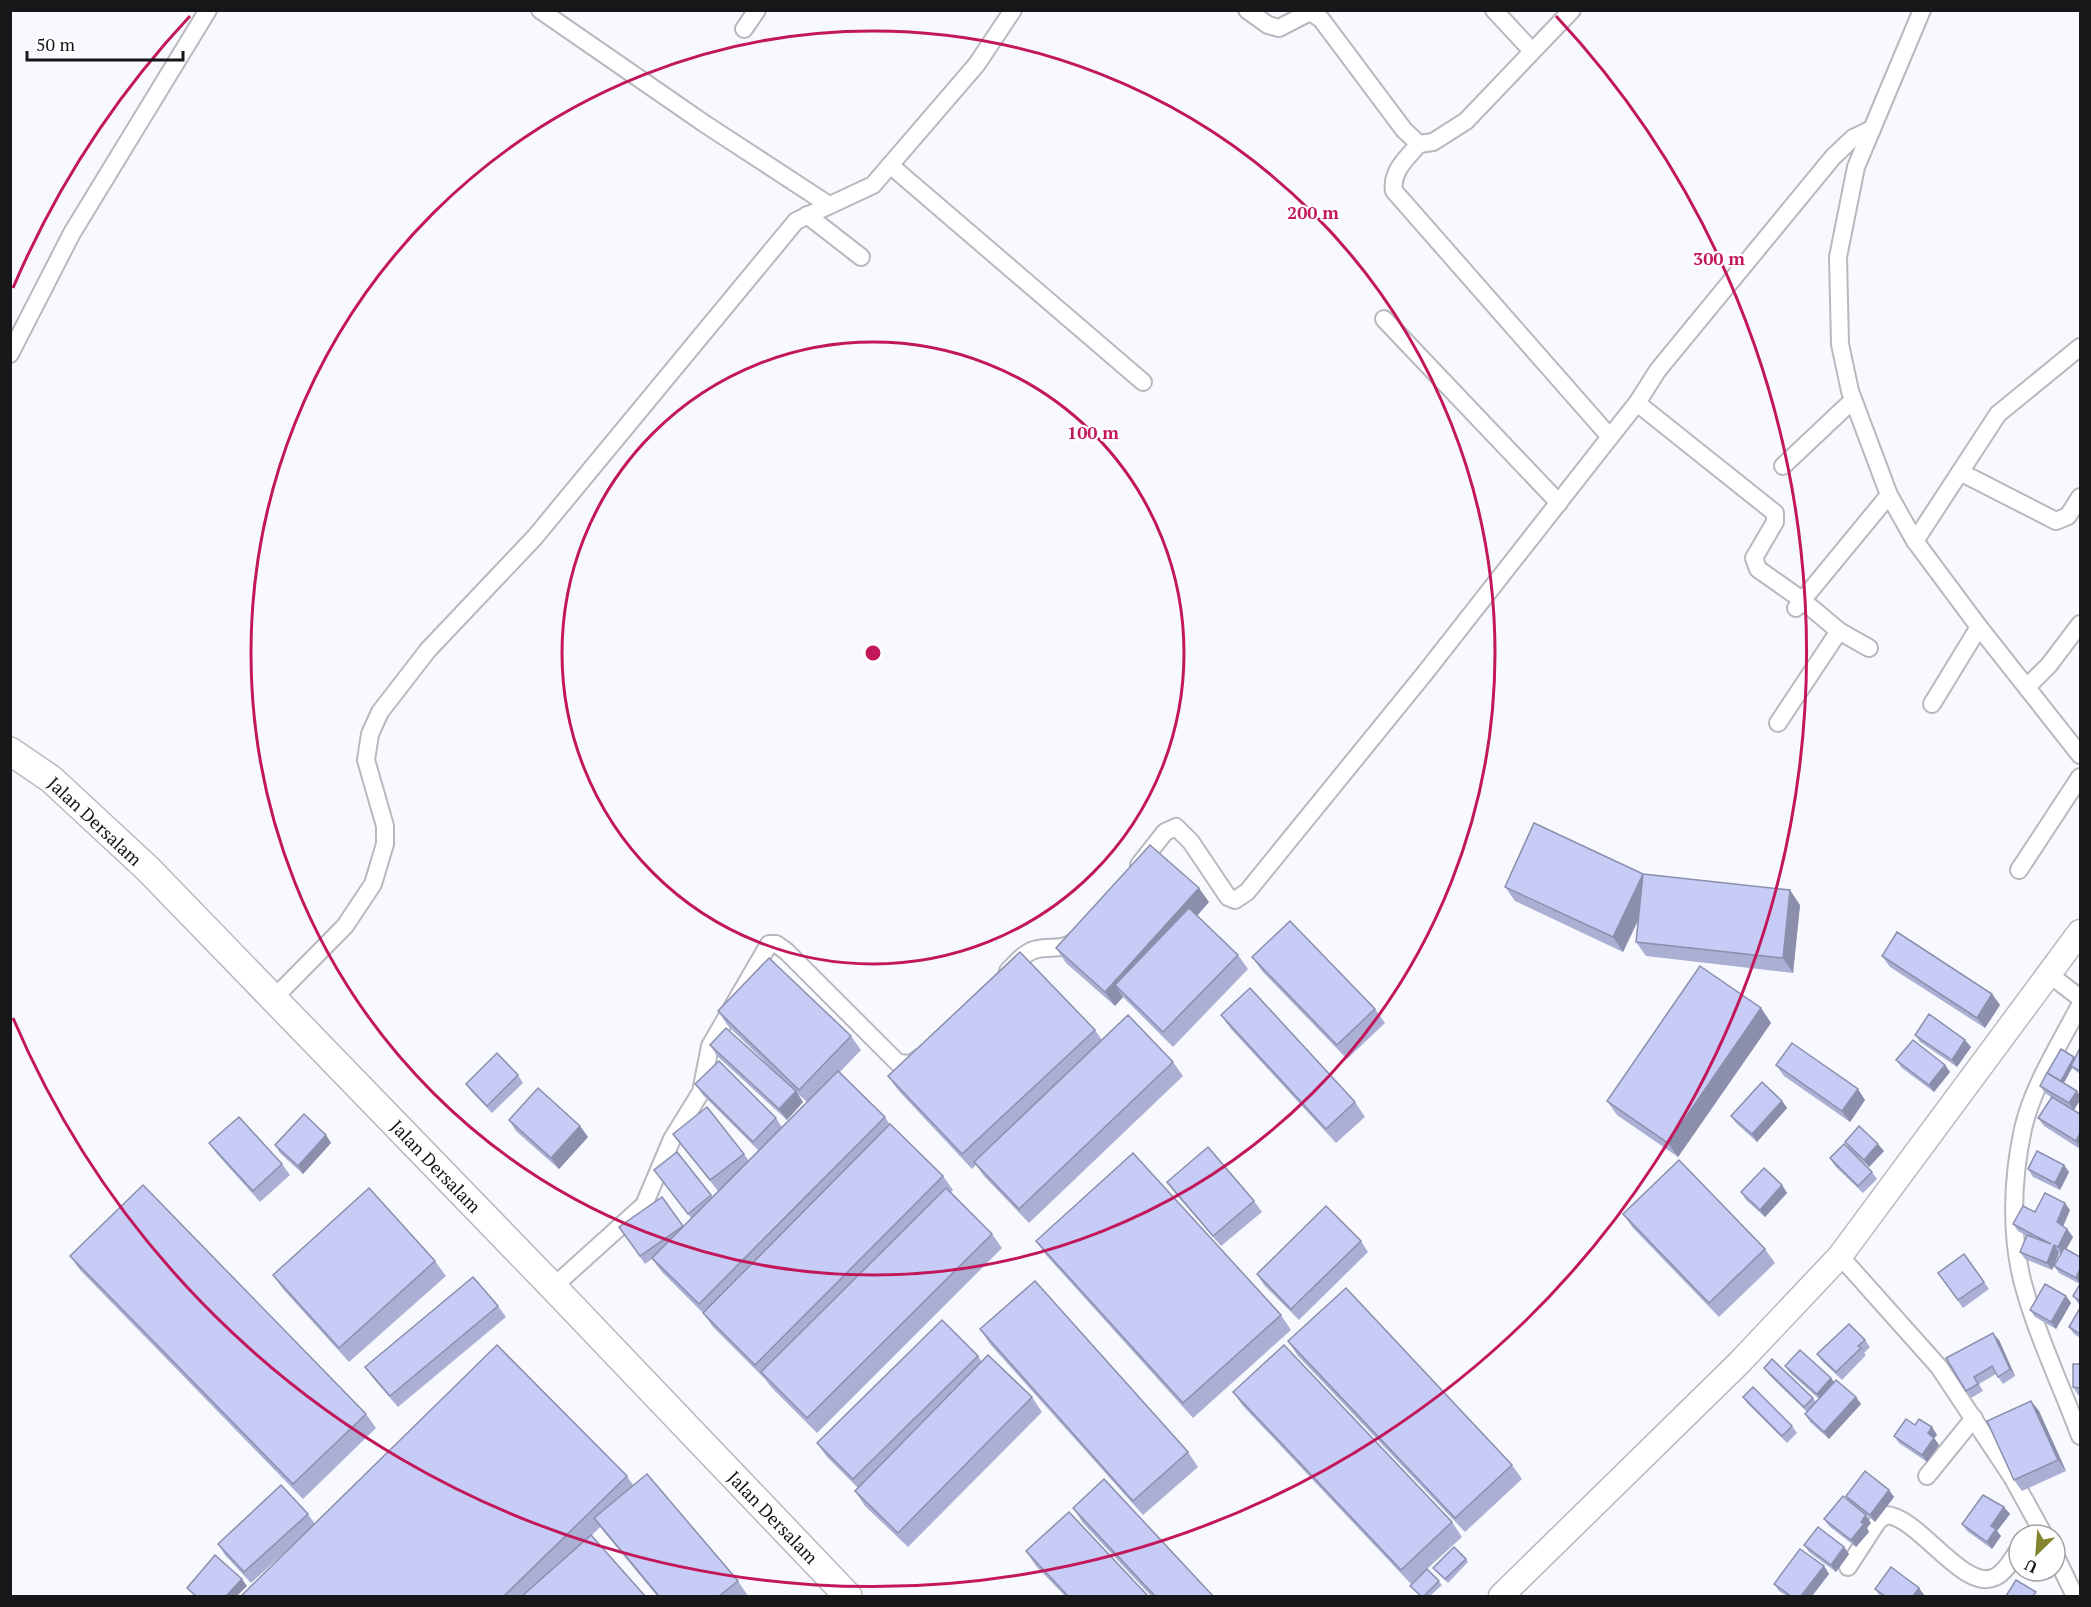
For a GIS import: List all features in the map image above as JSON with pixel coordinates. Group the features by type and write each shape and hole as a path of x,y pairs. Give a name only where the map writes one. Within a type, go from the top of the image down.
{"main road":[{"name":"Jalan Dersalam","path":"10,751 51,779 90,814 554,1287 848,1596"},
{"path":"1501,1596 1731,1371 1840,1256 2080,932"}],"street":[{"path":"10,354 72,233 208,10"},
{"path":"540,10 705,124 829,205"},
{"path":"744,29 757,10"},
{"path":"273,999 345,926 373,884 385,844 385,826 366,760 370,734 380,712 428,650 535,537 796,221 873,185 976,64 1013,10"},
{"path":"1247,10 1268,25 1279,28 1310,11 1321,19 1404,130 1419,144"},
{"path":"1494,10 1532,51"},
{"path":"1572,10 1466,121 1433,142 1419,144 1397,171 1392,181 1394,191 1610,437"},
{"path":"1922,10 1856,167 1838,257 1840,344 1853,400 1889,495 1915,541 1979,627 2080,755"},
{"path":"1128,877 1166,832 1176,827 1191,842 1228,897 1235,900 1247,892 1638,403 1658,370 1833,157 1853,138 1872,129"},
{"path":"890,165 1143,382"},
{"path":"807,215 861,257"},
{"path":"1384,319 1559,503"},
{"path":"1915,541 1998,414 2080,347"},
{"path":"1783,466 1853,400"},
{"path":"1638,403 1772,509 1775,522 1754,562 1758,569 1799,605 1869,648"},
{"path":"1960,472 2056,521 2068,516 2080,497"},
{"path":"1799,605 1889,495"},
{"path":"2027,687 2049,665 2080,624"},
{"path":"1932,704 1979,627"},
{"path":"1778,723 1839,631"},
{"path":"2019,870 2080,777"},
{"path":"999,980 1023,956 1035,949 1068,946 1084,931"},
{"path":"554,1287 645,1205 672,1139 701,1092 710,1046 769,944 776,944 786,951 898,1063 904,1065 916,1062 933,1046"},
{"path":"2049,974 2080,998"},
{"path":"2080,1005 2040,1084 2023,1127 2014,1194 2023,1286 2080,1436"},
{"path":"1840,1256 1939,1367 2012,1477 2033,1523"},
{"path":"1927,1476 1974,1418"},
{"path":"1848,1567 1878,1521 1886,1515 1903,1521 1964,1570 1984,1579 2001,1573 2007,1565"},
{"path":"2067,1580 2075,1596"}],"building":[{"path":"1534,823 1643,874 1613,937 1505,887"},
{"path":"1150,845 1199,888 1105,992 1056,948"},
{"path":"1643,874 1790,890 1783,958 1636,942"},
{"path":"1189,908 1238,955 1163,1032 1115,985"},
{"path":"1290,921 1375,1009 1337,1045 1252,957"},
{"path":"1897,932 1992,994 1977,1018 1882,956"},
{"path":"1020,952 1095,1030 962,1154 888,1076"},
{"path":"769,958 851,1036 799,1090 718,1011"},
{"path":"1700,966 1761,1008 1668,1143 1607,1101"},
{"path":"1250,988 1355,1102 1326,1129 1221,1015"},
{"path":"1929,1014 1965,1040 1952,1060 1915,1035"},
{"path":"1128,1015 1173,1062 1019,1209 974,1162"},
{"path":"726,1028 796,1091 779,1109 710,1045"},
{"path":"1913,1040 1945,1065 1929,1085 1896,1060"},
{"path":"1792,1043 1858,1089 1842,1111 1776,1065"},
{"path":"2080,1048 2080,1071 2071,1066"},
{"path":"2061,1049 2074,1057 2061,1081 2047,1073"},
{"path":"497,1053 518,1075 487,1106 466,1084"},
{"path":"719,1061 776,1118 753,1142 695,1084"},
{"path":"838,1071 885,1117 699,1304 652,1258"},
{"path":"2047,1073 2077,1091 2069,1103 2040,1086"},
{"path":"1762,1082 1782,1101 1752,1134 1731,1116"},
{"path":"538,1088 580,1126 551,1158 509,1120"},
{"path":"2052,1097 2080,1114 2080,1133 2076,1141 2038,1118"},
{"path":"707,1107 744,1154 710,1180 673,1134"},
{"path":"304,1114 326,1135 298,1166 275,1145"},
{"path":"239,1117 282,1164 253,1191 209,1143"},
{"path":"890,1124 943,1176 755,1365 703,1313"},
{"path":"1859,1126 1878,1144 1864,1160 1845,1142"},
{"path":"1844,1144 1872,1172 1858,1186 1830,1158"},
{"path":"1208,1147 1254,1201 1213,1236 1167,1182"},
{"path":"2037,1151 2064,1165 2055,1183 2028,1169"},
{"path":"677,1152 711,1195 688,1214 654,1170"},
{"path":"1133,1153 1281,1315 1183,1403 1036,1241"},
{"path":"1679,1160 1765,1249 1709,1303 1623,1214"},
{"path":"1764,1168 1782,1185 1760,1210 1741,1192"},
{"path":"143,1185 366,1414 293,1484 70,1256"},
{"path":"369,1188 435,1261 339,1348 273,1275"},
{"path":"946,1188 992,1234 807,1418 761,1372"},
{"path":"2045,1193 2065,1203 2057,1222 2067,1229 2058,1247 2054,1245 2047,1263 2020,1252 2027,1235 2051,1244 2013,1224 2023,1206 2035,1212"},
{"path":"662,1197 683,1226 640,1256 619,1227"},
{"path":"1326,1206 1361,1241 1291,1309 1257,1274"},
{"path":"2064,1248 2080,1257 2080,1269 2076,1278 2054,1266"},
{"path":"1964,1254 1984,1282 1958,1300 1938,1273"},
{"path":"473,1277 498,1306 390,1396 365,1367"},
{"path":"1035,1281 1188,1452 1133,1501 980,1329"},
{"path":"2045,1284 2066,1296 2051,1322 2030,1310"},
{"path":"2080,1284 2080,1301 2073,1296"},
{"path":"1346,1288 1512,1465 1455,1518 1288,1341"},
{"path":"2080,1308 2080,1334 2069,1327"},
{"path":"942,1320 978,1356 853,1479 817,1443"},
{"path":"1849,1324 1865,1340 1858,1346 1861,1348 1836,1372 1817,1354"},
{"path":"1993,1333 2010,1369 1998,1377 1992,1366 1974,1377 1978,1384 1966,1391 1946,1358"},
{"path":"497,1345 627,1476 504,1596 241,1596"},
{"path":"1284,1345 1452,1522 1401,1570 1233,1392"},
{"path":"1800,1350 1831,1378 1817,1394 1785,1366"},
{"path":"988,1355 1032,1397 898,1533 855,1491"},
{"path":"1772,1359 1813,1398 1804,1407 1764,1368"},
{"path":"2073,1364 2080,1364 2080,1388 2073,1387"},
{"path":"1836,1380 1856,1397 1824,1432 1805,1414"},
{"path":"1753,1387 1792,1426 1782,1436 1743,1397"},
{"path":"2031,1401 2058,1460 2014,1480 1987,1421"},
{"path":"1906,1419 1915,1425 1919,1419 1932,1427 1928,1433 1934,1438 1922,1455 1894,1436"},
{"path":"1865,1471 1889,1490 1870,1515 1846,1496"},
{"path":"647,1474 738,1581 719,1596 659,1596 594,1518"},
{"path":"1104,1479 1213,1596 1155,1596 1073,1508"},
{"path":"281,1485 308,1514 244,1572 218,1544"},
{"path":"1983,1495 2004,1507 1991,1526 1996,1529 1987,1542 1962,1524"},
{"path":"1843,1496 1866,1515 1861,1522 1864,1524 1851,1540 1824,1519"},
{"path":"1069,1512 1148,1596 1068,1596 1026,1551"},
{"path":"1818,1527 1844,1547 1831,1565 1804,1545"},
{"path":"591,1535 645,1596 522,1596"},
{"path":"1454,1547 1466,1559 1445,1579 1433,1568"},
{"path":"1800,1549 1824,1566 1801,1596 1791,1596 1774,1584"},
{"path":"215,1555 242,1579 226,1596 196,1596 187,1588"},
{"path":"1891,1567 1919,1588 1913,1596 1885,1596 1875,1589"},
{"path":"1427,1569 1439,1581 1424,1596 1421,1596 1410,1586"},
{"path":"2014,1583 2021,1583 2036,1592 2033,1596 2006,1596"}]}
